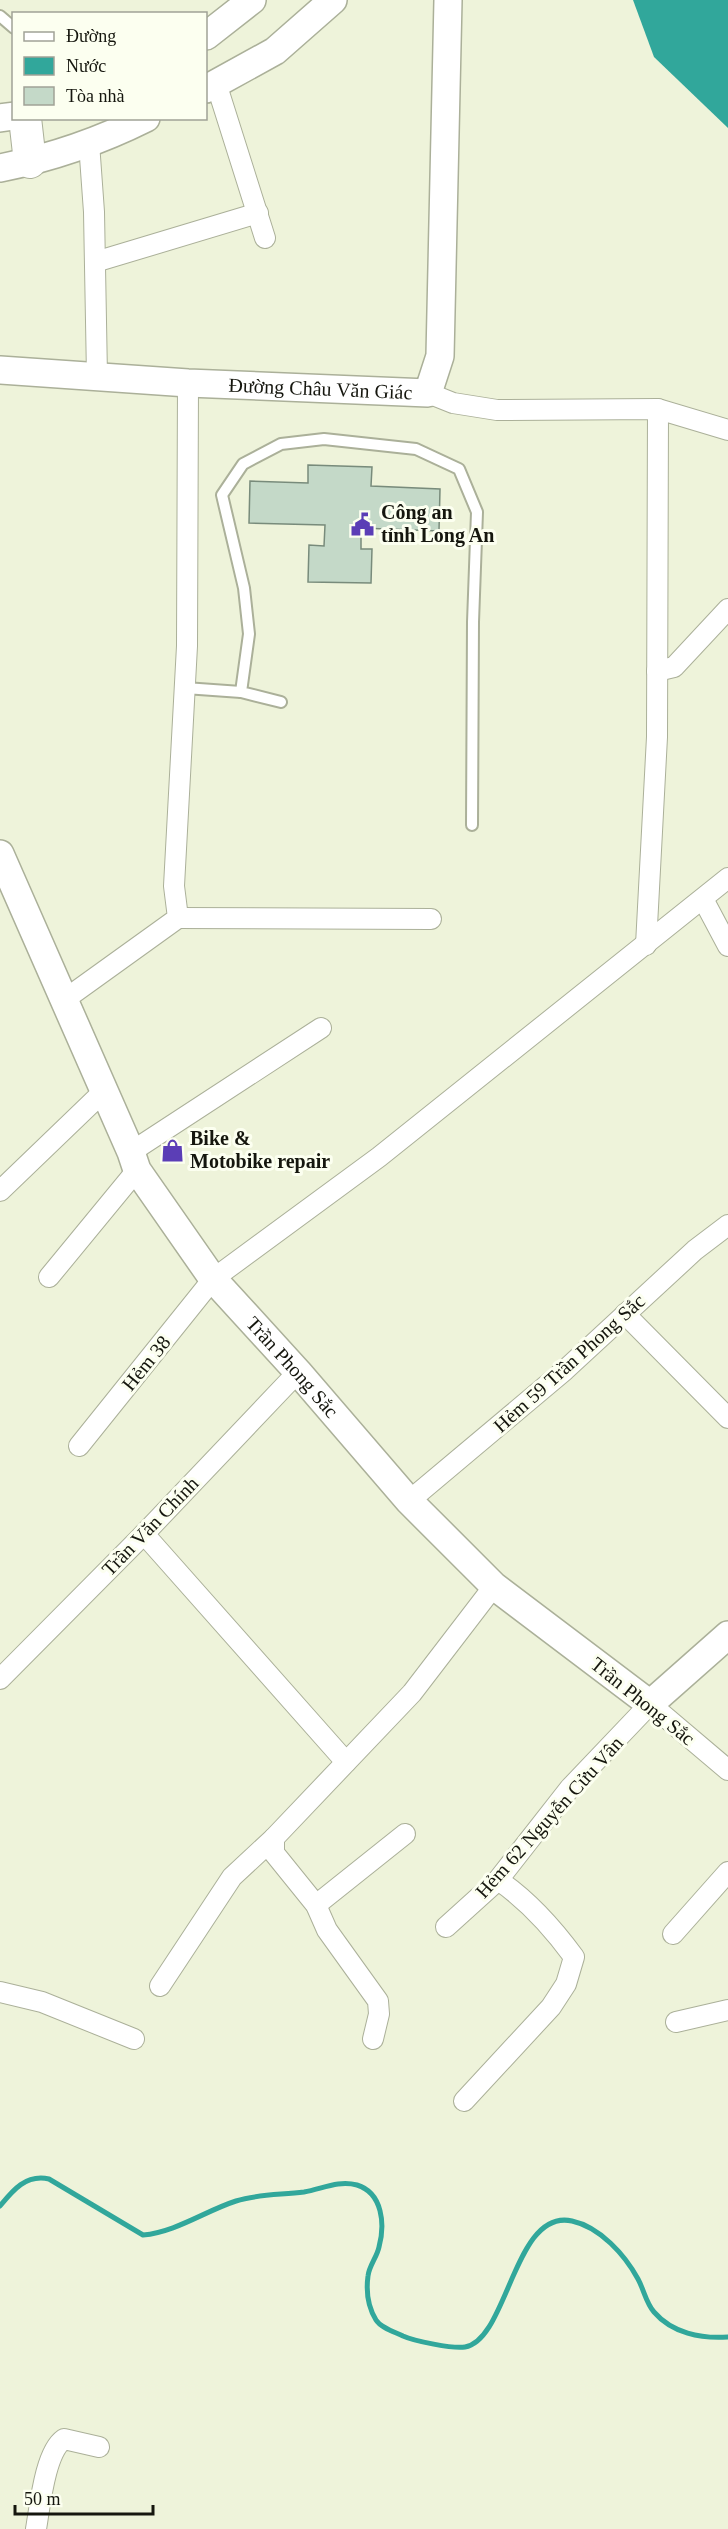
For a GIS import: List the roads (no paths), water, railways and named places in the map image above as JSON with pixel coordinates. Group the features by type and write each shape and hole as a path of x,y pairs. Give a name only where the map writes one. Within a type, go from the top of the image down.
{"main road":[{"path":"15,165 25,120"}],"street":[{"path":"207,35 252,0"},
{"path":"265,238 211,86 275,51 333,0"},
{"name":"Đường Châu Văn Giác","path":"0,370 188,383 428,393 440,356 448,0"},
{"path":"15,165 89,143 141,120"},
{"path":"89,143 95,262 97,376"},
{"path":"95,262 258,213"},
{"path":"178,918 174,886 185,688 188,383"},
{"path":"428,393 453,403 497,410 658,409 728,430"},
{"path":"646,945 657,737 658,409"},
{"path":"657,671 674,667 728,609"},
{"name":"Trần Phong Sắc","path":"0,854 134,1161 213,1279 298,1372 410,1501 494,1586 650,1704 728,1770"},
{"name":"Hẻm 38","path":"79,1446 213,1279 379,1157 728,878"},
{"path":"703,899 728,946"},
{"path":"64,999 178,918 431,919"},
{"path":"49,1277 134,1161 321,1028"},
{"path":"0,1191 104,1091"},
{"name":"Hẻm 59 Trần Phong Sắc","path":"410,1501 565,1370 695,1250 728,1225"},
{"path":"625,1314 728,1418"},
{"name":"Trần Văn Chính","path":"0,1679 144,1534 298,1372"},
{"path":"144,1534 346,1762"},
{"path":"160,1986 232,1877 274,1838 412,1693 494,1586"},
{"path":"650,1704 728,1635"},
{"name":"Hẻm 62 Nguyễn Cửu Vân","path":"446,1927 498,1880 570,1788 650,1704"},
{"path":"316,1905 405,1834"},
{"path":"274,1838 274,1853 316,1905 327,1930 378,2001 379,2014 373,2039"},
{"path":"673,1934 728,1872"},
{"path":"464,2101 551,2007 566,1984 574,1957 553,1928 521,1896 498,1880"},
{"path":"0,1992 42,2002 135,2039"},
{"path":"676,2022 728,2010"},
{"path":"36,2529 56,2444 64,2439 99,2447"}],"lane":[{"path":"0,16 12,26"},
{"path":"241,692 249,634 244,588 222,495 243,464 281,444 324,439 416,449 459,469 477,512 473,622 472,825"},
{"path":"185,688 241,692 281,702"}],"water":[{"path":"633,0 728,0 728,128 654,57"}],"waterway":[{"path":"0,2206 15,2189 27,2181 49,2179 143,2235 179,2226 224,2205 244,2199 304,2192 337,2184 357,2185 372,2195 377,2202 382,2220 379,2247 367,2282 369,2304 373,2315 385,2328 408,2338 452,2347 465,2347 480,2339 492,2323 524,2253 537,2234 553,2222 572,2221 592,2229 611,2243 638,2279 651,2308 669,2325 697,2336 728,2337"}],"place":[{"name":"Công an tỉnh Long An","path":"363,524"},
{"name":"Bike & Motobike repair","path":"172,1150"}]}
